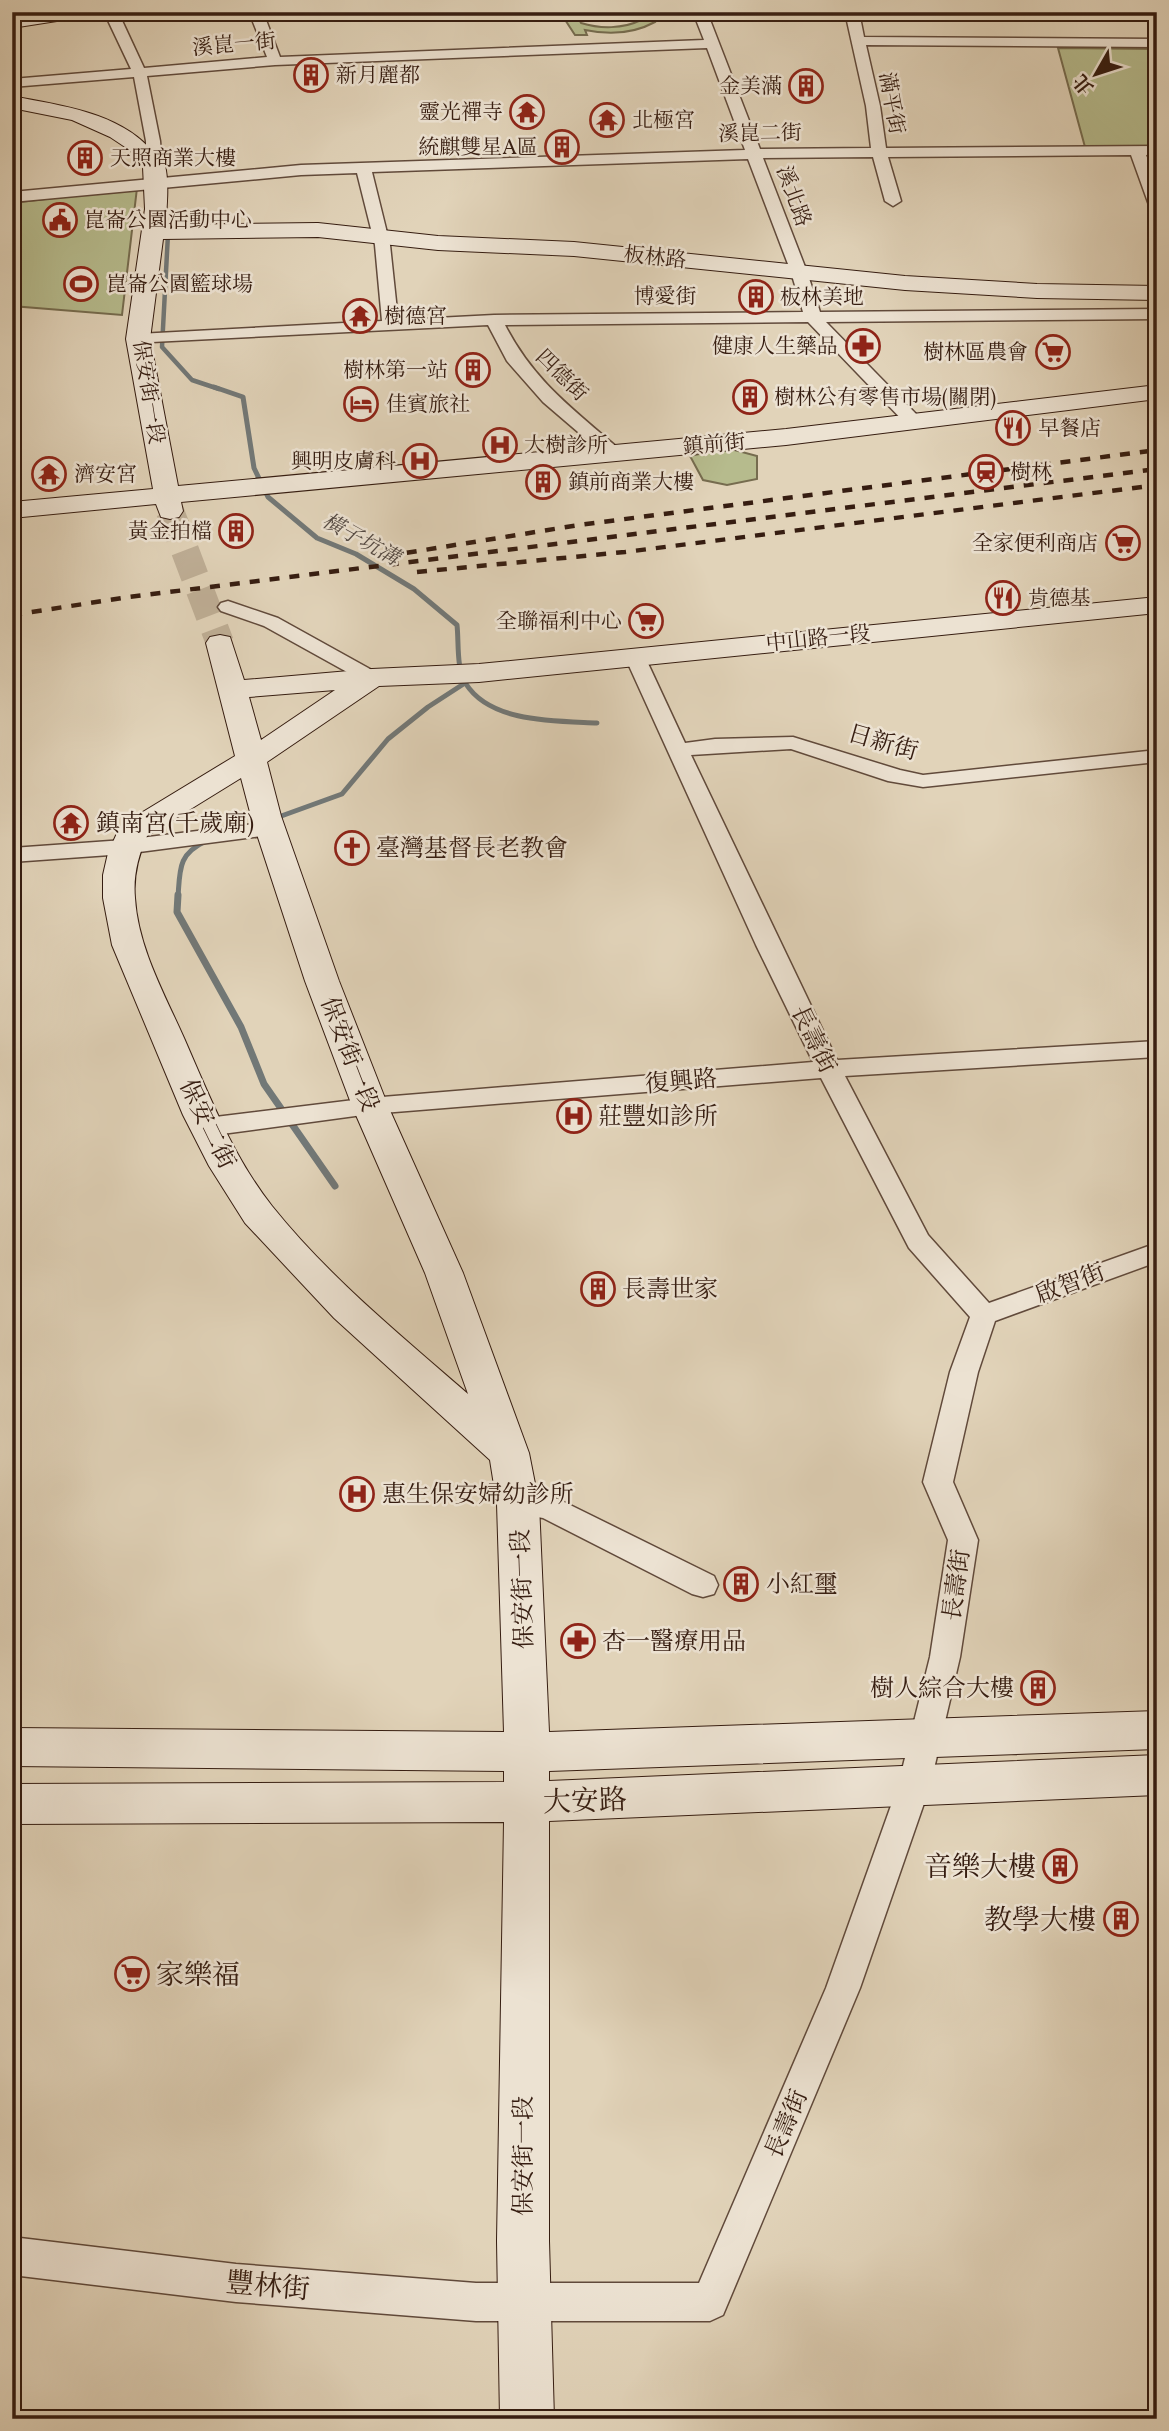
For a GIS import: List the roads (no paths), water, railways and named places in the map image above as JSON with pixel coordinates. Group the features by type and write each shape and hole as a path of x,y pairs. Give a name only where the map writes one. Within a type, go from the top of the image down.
{"street":[{"path":"12,20 45,12"},
{"path":"12,20 76,12"},
{"path":"111,12 140,74 153,141 154,175"},
{"name":"溪北路","path":"699,12 799,272 813,318"},
{"name":"滿平街","path":"852,12 873,106 879,153 893,201"},
{"path":"259,19 275,61"},
{"path":"858,41 1157,43"},
{"name":"溪崑一街","path":"12,83 275,61 711,44"},
{"path":"12,103 78,115 117,133 138,147 154,175"},
{"path":"1137,150 1157,205"},
{"name":"溪崑二街","path":"12,197 154,175 755,154 1157,150"},
{"path":"363,168 383,237 390,291 390,325"},
{"name":"保安街一段","path":"154,175 156,209 142,338 168,502"},
{"name":"板林路","path":"153,232 318,230 438,243 573,249 905,283 1157,293"},
{"name":"博愛街","path":"175,336 494,320 1157,314"},
{"path":"813,318 915,423"},
{"name":"四德街","path":"494,320 513,357 549,398 612,452"},
{"path":"142,338 175,336"},
{"name":"鎮前街","path":"12,510 168,502 263,485 915,423 1157,392"},
{"name":"中山路一段","path":"232,690 468,673 1157,605"},
{"path":"124,847 134,831 250,760 372,678 271,622 228,607"},
{"name":"保安街一段","path":"220,643 268,823 322,981 370,1106 444,1273 509,1453 518,1504 527,1752 524,2302 527,2419"},
{"name":"長壽街","path":"524,2302 710,2302 843,1988 914,1786 945,1657 963,1540 938,1482 964,1372 984,1315 918,1241 828,1069 635,657"},
{"name":"日新街","path":"678,750 715,744 793,743 896,776 923,781 1157,756"},
{"path":"12,855 124,847 233,835 268,823"},
{"name":"保安二街","path":"124,847 118,870 118,901 139,976 218,1152 259,1214 332,1295 509,1453"},
{"name":"復興路","path":"207,1127 370,1106 828,1069 1157,1049"},
{"name":"啟智街","path":"984,1315 1157,1252"},
{"path":"518,1504 548,1507 703,1585"},
{"name":"大安路","path":"12,1747 527,1752 1157,1730"},
{"name":"大安路","path":"12,1804 527,1802 1157,1775"},
{"name":"豐林街","path":"12,2256 236,2283 476,2302 524,2302"}],"waterway":[{"name":"橫子坑溝","path":"168,234 162,347 192,380 219,389"},
{"name":"橫子坑溝","path":"214,387 243,397 254,468 268,497 317,538 356,554 414,589 457,625 461,671 466,684 477,697 508,713 526,717 597,723"},
{"path":"273,819 342,794 388,739 428,707 465,683"},
{"path":"178,897 182,863 190,851 206,841"},
{"path":"178,895 177,912 241,1027 264,1084 335,1186"}],"tunnel":[{"path":"170,511 220,643"}],"railway":[{"path":"387,556 579,525 1157,450"},
{"path":"12,615 129,597 1157,469"},
{"path":"417,572 625,552 1157,485"}],"place":[{"name":"新月麗都","path":"311,75"},
{"name":"金美滿","path":"806,86"},
{"name":"靈光禪寺","path":"527,112"},
{"name":"北極宮","path":"607,120"},
{"name":"統麒雙星A區","path":"562,147"},
{"name":"天照商業大樓","path":"85,158"},
{"name":"崑崙公園活動中心","path":"60,220"},
{"name":"崑崙公園籃球場","path":"81,284"},
{"name":"板林美地","path":"756,297"},
{"name":"樹德宮","path":"360,316"},
{"name":"健康人生藥品","path":"863,346"},
{"name":"樹林區農會","path":"1053,352"},
{"name":"樹林第一站","path":"473,370"},
{"name":"樹林公有零售市場(關閉)","path":"750,397"},
{"name":"佳賓旅社","path":"361,404"},
{"name":"早餐店","path":"1013,428"},
{"name":"大樹診所","path":"500,445"},
{"name":"興明皮膚科","path":"420,461"},
{"name":"樹林","path":"986,472"},
{"name":"濟安宮","path":"49,474"},
{"name":"鎮前商業大樓","path":"543,482"},
{"name":"黃金拍檔","path":"236,531"},
{"name":"全家便利商店","path":"1123,543"},
{"name":"肯德基","path":"1003,598"},
{"name":"全聯福利中心","path":"646,621"},
{"name":"鎮南宮(千歲廟)","path":"71,823"},
{"name":"臺灣基督長老教會","path":"352,848"},
{"name":"莊豐如診所","path":"574,1116"},
{"name":"長壽世家","path":"598,1289"},
{"name":"惠生保安婦幼診所","path":"357,1494"},
{"name":"小紅璽","path":"741,1584"},
{"name":"杏一醫療用品","path":"578,1641"},
{"name":"樹人綜合大樓","path":"1038,1688"},
{"name":"音樂大樓","path":"1060,1866"},
{"name":"教學大樓","path":"1121,1919"},
{"name":"家樂福","path":"132,1974"}]}
